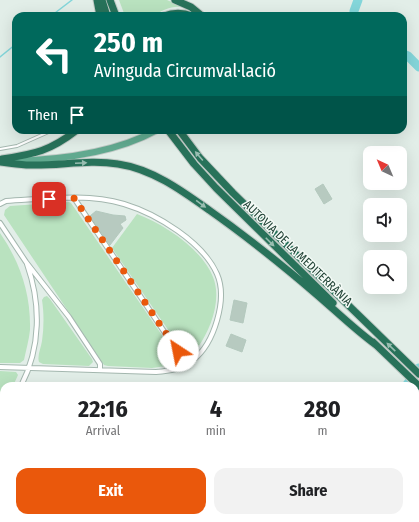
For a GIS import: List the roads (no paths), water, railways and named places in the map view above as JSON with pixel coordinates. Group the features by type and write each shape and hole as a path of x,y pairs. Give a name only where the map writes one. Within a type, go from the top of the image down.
{"highway":[{"path":"97,0 99,12"},
{"path":"102,0 106,12"},
{"path":"110,0 114,12"},
{"path":"175,0 191,7 197,12"},
{"path":"0,161 32,154 53,147 71,134"},
{"name":"AUTOVIA DE LA MEDITERRÀNIA","path":"171,134 194,164 216,188 328,301"},
{"name":"AUTOVIA DE LA MEDITERRÀNIA","path":"182,134 200,158 233,193 419,374"},
{"path":"0,161 30,165 97,162 138,168 154,175 191,197 254,243 328,301 356,330 376,345 415,382"}],"main road":[{"path":"0,161 36,161 86,154 150,134"}],"street":[{"path":"0,204 6,201 74,198 94,199 125,205 158,219 190,240 211,263 217,273 222,289 217,320 204,347 193,361 169,371 156,372 0,367"},
{"path":"74,198 186,364"},
{"path":"0,223 26,262 69,317 100,364 100,370"},
{"path":"23,382 29,368 36,337 37,322 34,290 26,262"}],"lane":[{"path":"0,149 17,146 44,134"}],"waterway":[{"path":"56,12 72,0"},
{"path":"354,12 358,0"},
{"path":"0,57 12,47"},
{"path":"407,56 419,67"},
{"path":"409,382 419,368"}]}
